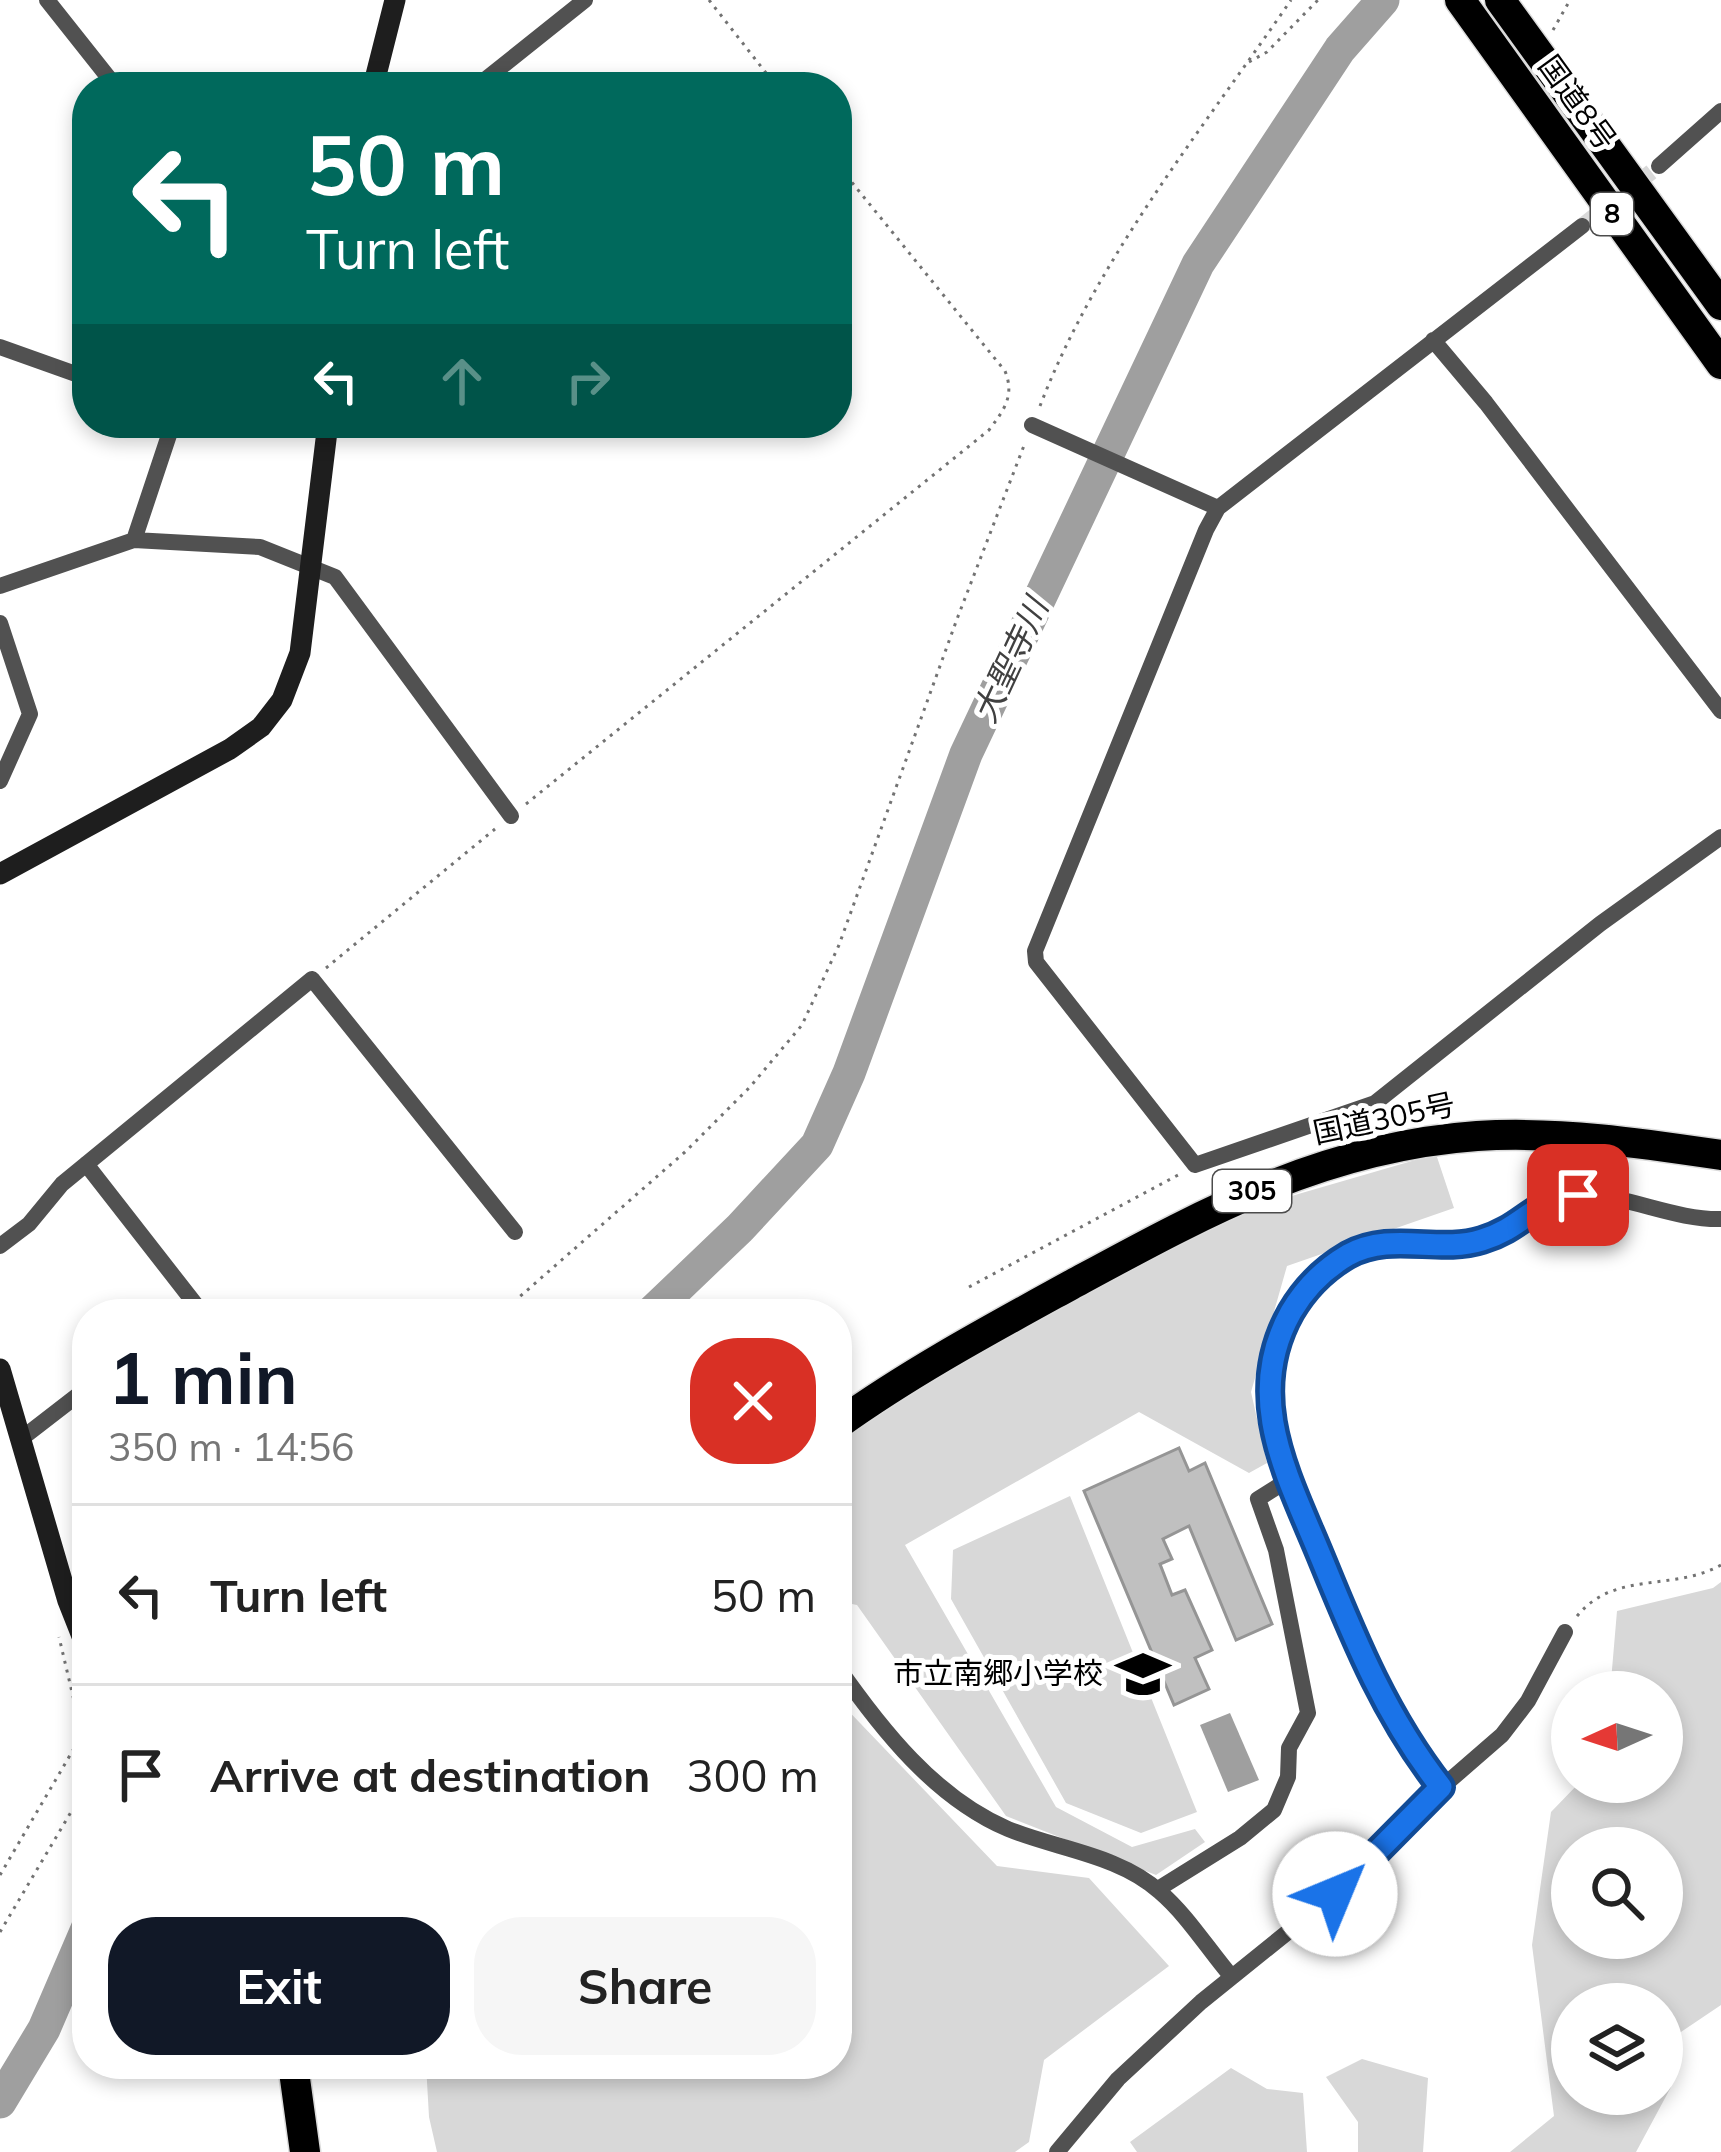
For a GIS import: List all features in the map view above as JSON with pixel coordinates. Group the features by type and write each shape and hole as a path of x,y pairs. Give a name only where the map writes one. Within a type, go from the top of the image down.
{"highway":[{"name":"国道8号","path":"1460,0 1721,364"},
{"name":"国道8号","path":"1501,0 1721,305"},
{"name":"国道305号","path":"852,1415 905,1379 1204,1213 1296,1174 1379,1151 1479,1136 1616,1139 1721,1154"},
{"path":"295,2079 305,2152"}],"street":[{"path":"47,0 104,72"},
{"path":"377,72 395,0"},
{"path":"495,72 585,0"},
{"path":"1659,166 1721,111"},
{"path":"1582,226 1219,508 1035,951 1036,962 1196,1165 1375,1103 1600,924 1721,837"},
{"path":"1433,340 1721,711"},
{"path":"0,347 72,373"},
{"path":"1032,425 1219,508"},
{"path":"134,540 168,438"},
{"path":"0,874 230,749 261,727 282,700 300,653 326,438"},
{"path":"0,586 134,540 260,547 335,577 512,816"},
{"path":"0,623 31,714 0,781"},
{"path":"0,1246 29,1224 62,1184 312,979 515,1232"},
{"path":"86,1164 184,1299"},
{"path":"1441,1787 1378,1694 1288,1480 1271,1430 1268,1402 1271,1361 1283,1326 1304,1290 1349,1255 1402,1241 1452,1245 1481,1241 1518,1226 1547,1199 1578,1195 1689,1219 1721,1219"},
{"path":"0,1369 7,1415 21,1439 72,1610"},
{"path":"21,1439 72,1400"},
{"path":"1158,1889 1240,1838 1274,1810 1288,1777 1289,1748 1308,1713 1276,1550 1258,1499 1288,1480"},
{"path":"1058,2152 1118,2079 1232,1976 1335,1894 1441,1787 1502,1735 1528,1701 1565,1632"},
{"path":"852,1686 893,1741 975,1811 1010,1830 1099,1859 1158,1889 1232,1976"}],"path":[{"path":"709,0 765,72"},
{"path":"517,1299 685,1152 750,1087 802,1025 839,945 1032,425 1079,322 1147,206 1291,0"},
{"path":"1247,63 1267,52 1318,0"},
{"path":"1532,46 1570,0"},
{"path":"312,979 989,430 1006,408 1010,395 1006,371 852,182"},
{"path":"969,1288 1196,1165"},
{"path":"1565,1632 1600,1593 1686,1579 1721,1564"},
{"path":"68,1600 58,1631 72,1691"},
{"path":"0,1875 72,1752"},
{"path":"0,1932 72,1810"}],"shaded area":[{"path":"1436,1154 1454,1208 1287,1266 1251,1392 1267,1463 1249,1473 1139,1412 905,1545 1056,1807 1132,1847 1195,1829 1205,1842 1156,1875 1006,1816 852,1604 852,1423 1202,1222"},
{"path":"1070,1496 1197,1812 1141,1833 1066,1803 951,1599 953,1550"},
{"path":"1721,1582 1721,2005 1683,2031 1683,1983 1551,1983 1551,2093 1532,1945 1551,1812 1560,1803 1683,1803 1683,1671 1612,1671 1617,1611 1713,1588"},
{"path":"1230,1713 1259,1780 1228,1792 1200,1725"},
{"path":"852,1715 997,1866 1089,1878 1169,1966 1044,2060 1029,2142 1015,2152 437,2152 427,2079 852,2079"},
{"path":"1362,2059 1428,2078 1423,2152 1358,2152 1358,2122 1326,2077"},
{"path":"1231,2068 1267,2089 1303,2093 1307,2152 1137,2152 1130,2142"},
{"path":"1656,2115 1636,2152 1510,2152 1554,2116"}],"building":[{"path":"1179,1448 1189,1471 1205,1463 1272,1624 1236,1640 1189,1526 1163,1539 1172,1559 1160,1564 1172,1595 1185,1590 1212,1650 1195,1658 1209,1689 1174,1705 1084,1491"}],"waterway":[{"name":"大聖寺川","path":"666,1299 817,1145 849,1073 966,754 1198,264 1340,49 1383,0"},
{"name":"大聖寺川","path":"0,2102 44,2029 72,1964"}],"tunnel":[{"path":"1582,226 1659,166"}],"place":[{"name":"市立南郷小学校","path":"1143,1674"}],"route":[{"path":"1335,1894 1441,1787 1378,1694 1288,1480 1271,1430 1268,1402 1276,1345 1304,1290 1349,1255 1402,1241 1452,1245 1481,1241 1518,1226 1547,1199 1578,1195"}]}
